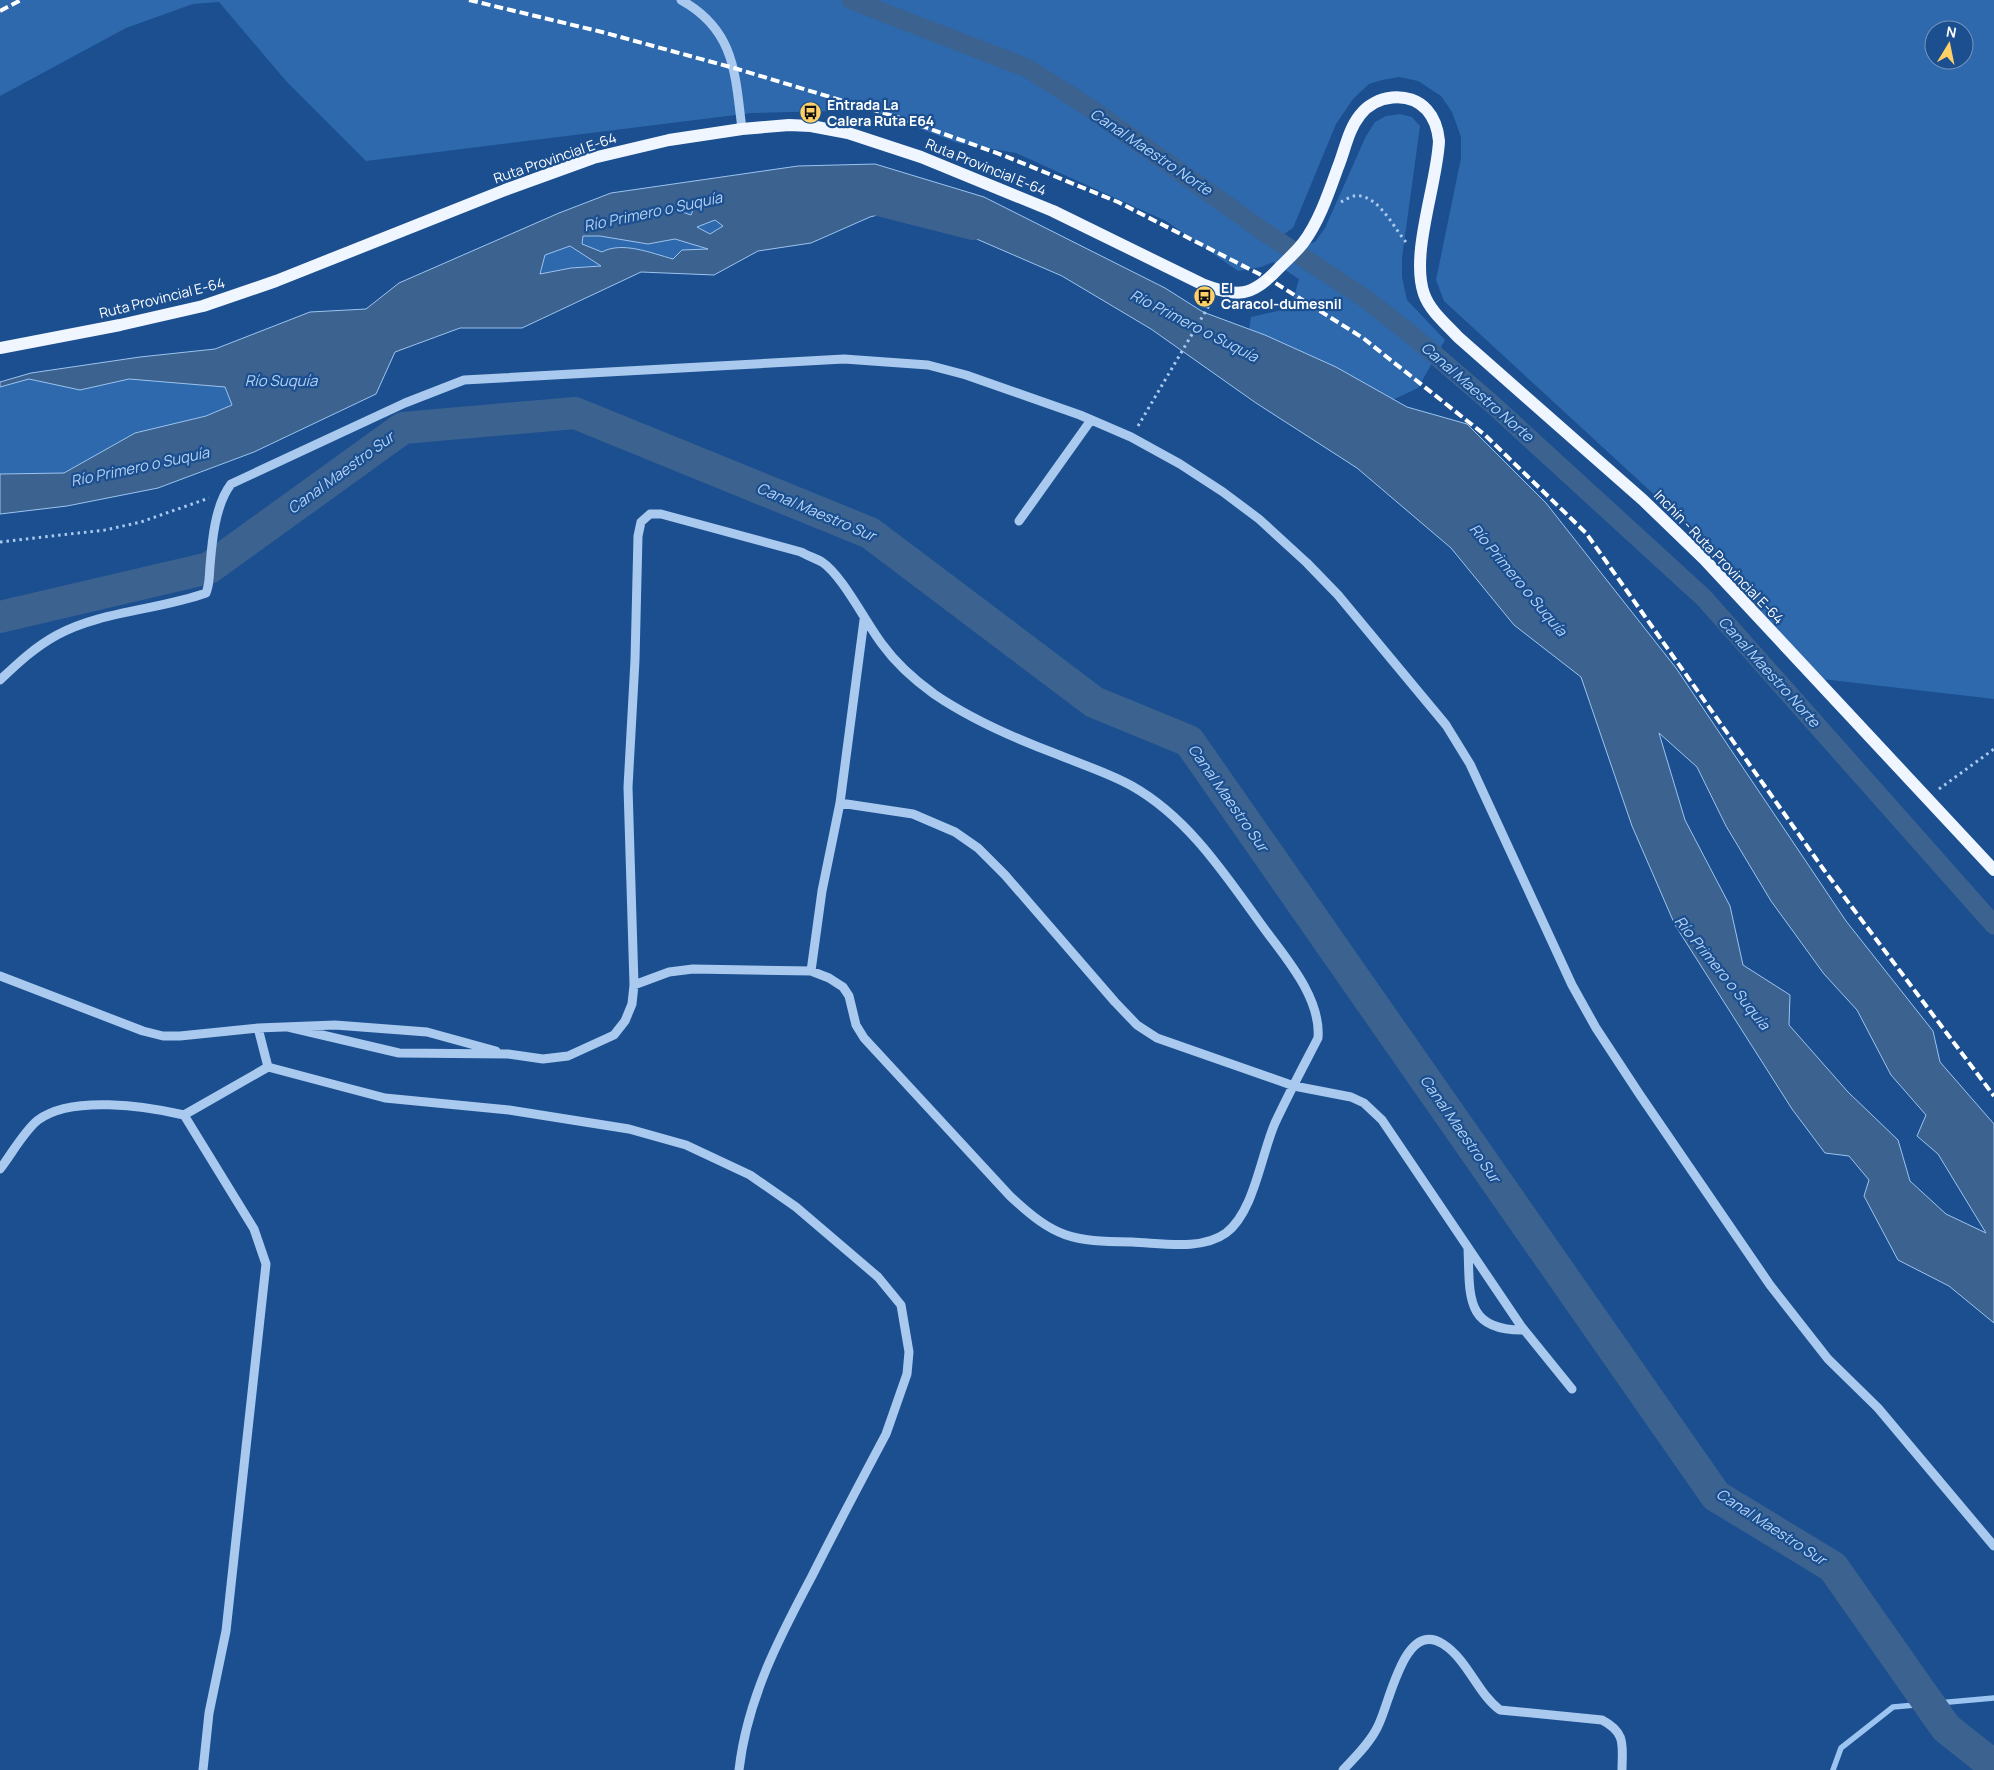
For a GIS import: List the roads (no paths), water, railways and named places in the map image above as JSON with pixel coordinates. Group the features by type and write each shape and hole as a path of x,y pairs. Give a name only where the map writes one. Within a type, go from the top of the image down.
{"main road":[{"name":"Ruta Provincial E-64","path":"0,348 120,325 203,306 276,281 504,190 593,158 669,140 742,129 811,126 869,138 1028,200 1202,284 1227,293 1248,293 1269,279 1303,243 1320,210 1350,133 1360,115 1369,105 1381,99 1394,97 1418,102 1427,109 1432,117 1439,141 1422,253 1421,275"},
{"name":"Inchín - Ruta Provincial E-64","path":"1421,275 1428,301 1453,332 1643,500 1704,559 1994,870"}],"street":[{"path":"681,0 697,9 717,29 728,48 734,68 742,129"},
{"path":"0,680 37,647 59,634 92,622 186,600 206,593 210,583 215,528 225,492 231,484 443,387 464,380 844,359 898,361 928,365 966,375 1091,420 1131,437 1180,464 1223,492 1259,519 1307,563 1338,595 1446,725 1470,764 1572,986 1640,1095 1770,1285 1828,1359 1878,1408 1994,1546"},
{"path":"1019,521 1091,420"},
{"path":"0,976 144,1031 163,1036 258,1028 335,1025 426,1032 508,1054 543,1059 568,1056 614,1035 625,1021 632,1004 634,985 628,787 635,660 638,536 641,522 650,514 661,514 801,552 823,563 836,576 864,620 884,646 933,693 966,714 1028,744 1132,786 1184,826 1204,848 1284,956 1315,1009 1319,1023 1318,1038 1266,1147 1245,1209 1237,1222 1226,1233 1213,1240 1193,1244 1092,1242 1070,1238 1050,1230 1010,1196 864,1038 856,1025 849,996 843,987 830,978 810,971 693,969 669,972 634,985"},
{"path":"810,971 822,891 840,802 864,620"},
{"path":"840,802 913,814 955,832 978,848 1006,875 1137,1025 1157,1038 1294,1086 1351,1097 1364,1103 1376,1112 1524,1330 1572,1389"},
{"path":"288,1027 400,1053 508,1054"},
{"path":"258,1028 268,1067"},
{"path":"0,1169 3,1159 36,1121 52,1111 75,1107 114,1105 154,1108 184,1115 268,1067 385,1098 509,1110 629,1129 686,1145 750,1175 796,1207 878,1276 901,1305 909,1352 907,1374 886,1434 773,1651 750,1712 738,1770"},
{"path":"184,1115 254,1229 266,1264 226,1631 209,1713 203,1770"},
{"path":"1468,1248 1470,1292 1473,1305 1481,1318 1503,1330 1524,1330"},
{"path":"1343,1770 1378,1728 1408,1651 1418,1641 1428,1639 1442,1643 1454,1653 1490,1702 1500,1710 1602,1720 1613,1726 1622,1741 1622,1770"}],"water":[{"name":"Río Suquía","path":"875,164 984,197 1165,288 1203,312 1265,335 1336,367 1407,407 1467,424 1546,503 1676,668 1846,921 1933,1031 1940,1062 1994,1124 1994,1323 1949,1286 1898,1260 1864,1196 1869,1180 1849,1156 1825,1153 1792,1109 1675,925 1632,826 1581,677 1514,625 1451,548 1357,468 1256,403 1151,329 1062,276 972,237 915,205 870,217 811,243 758,251 714,275 641,272 522,328 460,328 395,352 376,394 254,452 158,488 67,506 0,514 0,474 64,473 135,433 206,416 232,405 225,387 129,379 80,390 29,379 0,387 0,382 31,373 140,357 215,349 310,312 366,309 399,283 559,213 611,193 798,166","holes":["681,205 695,205 691,215 676,210","715,220 723,226 710,234 697,227","583,236 600,236 648,244 675,239 708,249 682,250 673,259 646,251 627,248 610,249 602,252 582,244","570,246 601,266 571,268 540,274 545,255","1659,733 1697,767 1726,826 1771,901 1824,974 1857,1010 1891,1075 1926,1115 1917,1136 1938,1154 1986,1233 1946,1214 1910,1181 1898,1140 1848,1092 1789,1025 1790,995 1743,965 1730,906 1685,820"]}],"waterway":[{"name":"Canal Maestro Norte","path":"851,0 1027,68 1090,108 1263,231 1366,299 1413,336 1492,404 1704,598 1994,925"},
{"name":"Río Primero o Suquía","path":"863,196 973,224"},
{"name":"Canal Maestro Sur","path":"0,617 209,568 403,428 575,413 870,533 1094,702 1189,741 1716,1496 1833,1567 1946,1728 1994,1766"},
{"path":"1833,1770 1841,1748 1893,1707 1994,1698"}],"railway":[{"path":"0,11 21,0"},
{"path":"469,0 602,32 734,68 900,118 1005,156 1118,202 1269,279 1363,338 1485,435 1586,533 1824,870 1994,1096"}],"place":[{"name":"Entrada La Calera Ruta E64","path":"811,113"},
{"name":"El Caracol-dumesnil","path":"1205,296"}]}
